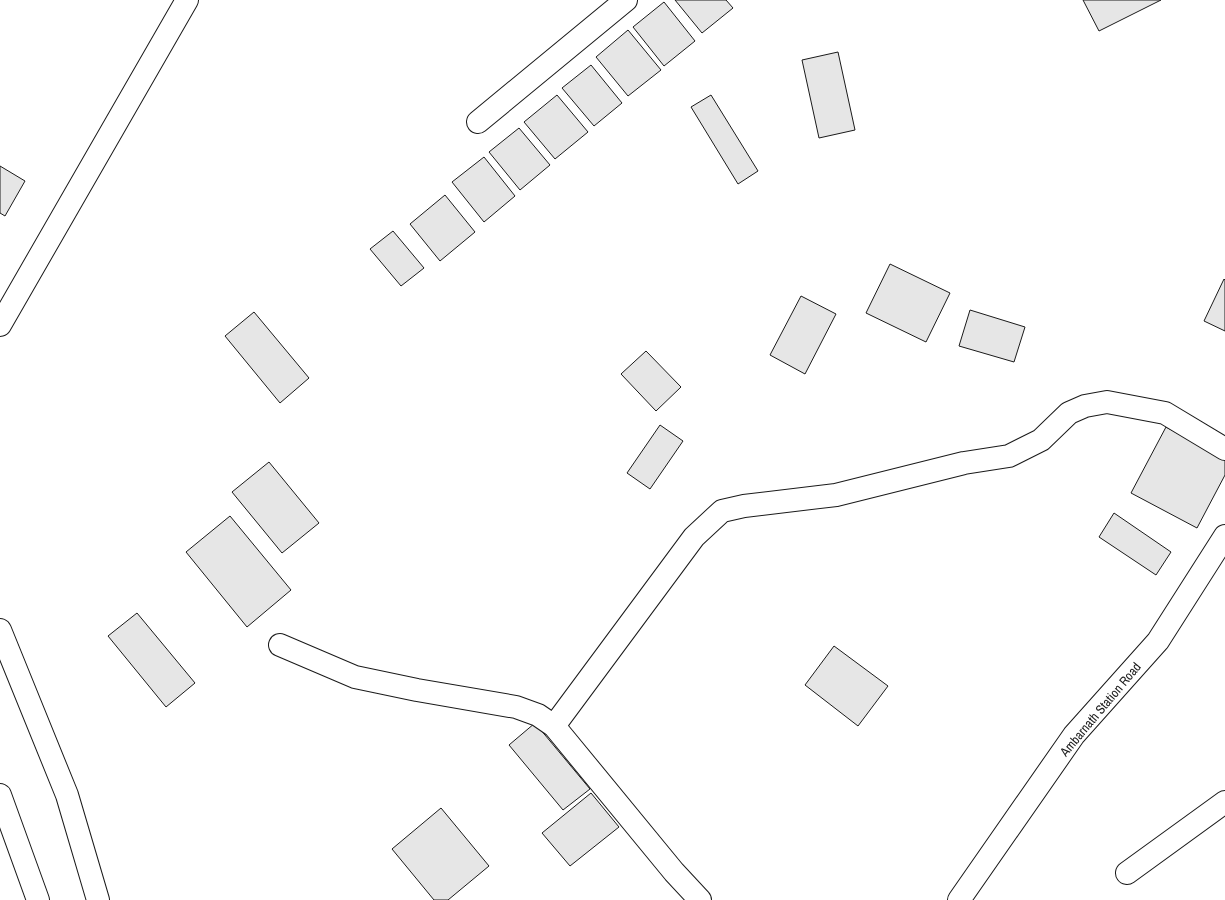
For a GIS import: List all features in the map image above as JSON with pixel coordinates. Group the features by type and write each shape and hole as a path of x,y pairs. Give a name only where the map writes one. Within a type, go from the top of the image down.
{"street":[{"path":"0,325 187,0"},
{"path":"478,122 626,0"},
{"path":"554,726 694,537 722,511 744,506 836,495 964,463 1009,456 1041,440 1069,413 1085,406 1106,402 1165,413 1225,449"},
{"name":"Ambarnath Station Road","path":"959,900 1074,735 1158,641 1225,536"},
{"path":"0,630 67,795 98,900"},
{"path":"280,645 355,677 417,690 516,707 538,715 554,726 674,872 700,900"},
{"path":"0,795 38,900"},
{"path":"1127,874 1225,802"}],"building":[{"path":"675,0 726,0 733,8 702,33"},
{"path":"1083,0 1161,0 1099,31"},
{"path":"664,2 695,41 664,66 633,27"},
{"path":"628,30 661,70 628,96 596,57"},
{"path":"838,52 855,130 819,138 802,60"},
{"path":"591,65 622,103 594,126 562,88"},
{"path":"557,95 588,132 555,159 524,122"},
{"path":"711,95 758,171 738,184 691,107"},
{"path":"519,128 550,165 520,190 489,152"},
{"path":"484,157 515,196 484,222 452,182"},
{"path":"0,166 25,181 5,216 0,213"},
{"path":"445,195 475,232 440,261 410,224"},
{"path":"393,231 424,268 401,286 370,249"},
{"path":"890,264 950,293 926,342 866,313"},
{"path":"1224,279 1225,280 1225,331 1204,321"},
{"path":"801,296 836,314 805,374 770,355"},
{"path":"970,310 1025,327 1014,362 959,346"},
{"path":"254,312 309,378 280,403 225,336"},
{"path":"646,351 681,387 656,411 621,374"},
{"path":"660,425 683,441 650,489 627,473"},
{"path":"1166,427 1225,459 1225,475 1197,528 1131,493"},
{"path":"269,462 319,523 282,553 232,492"},
{"path":"1114,513 1171,552 1156,575 1099,537"},
{"path":"230,516 291,590 247,627 186,552"},
{"path":"137,613 195,683 166,707 108,636"},
{"path":"834,646 888,686 858,726 805,685"},
{"path":"535,723 590,789 563,810 509,745"},
{"path":"591,793 619,827 570,866 542,833"},
{"path":"441,808 489,866 448,900 434,900 392,849"}]}
